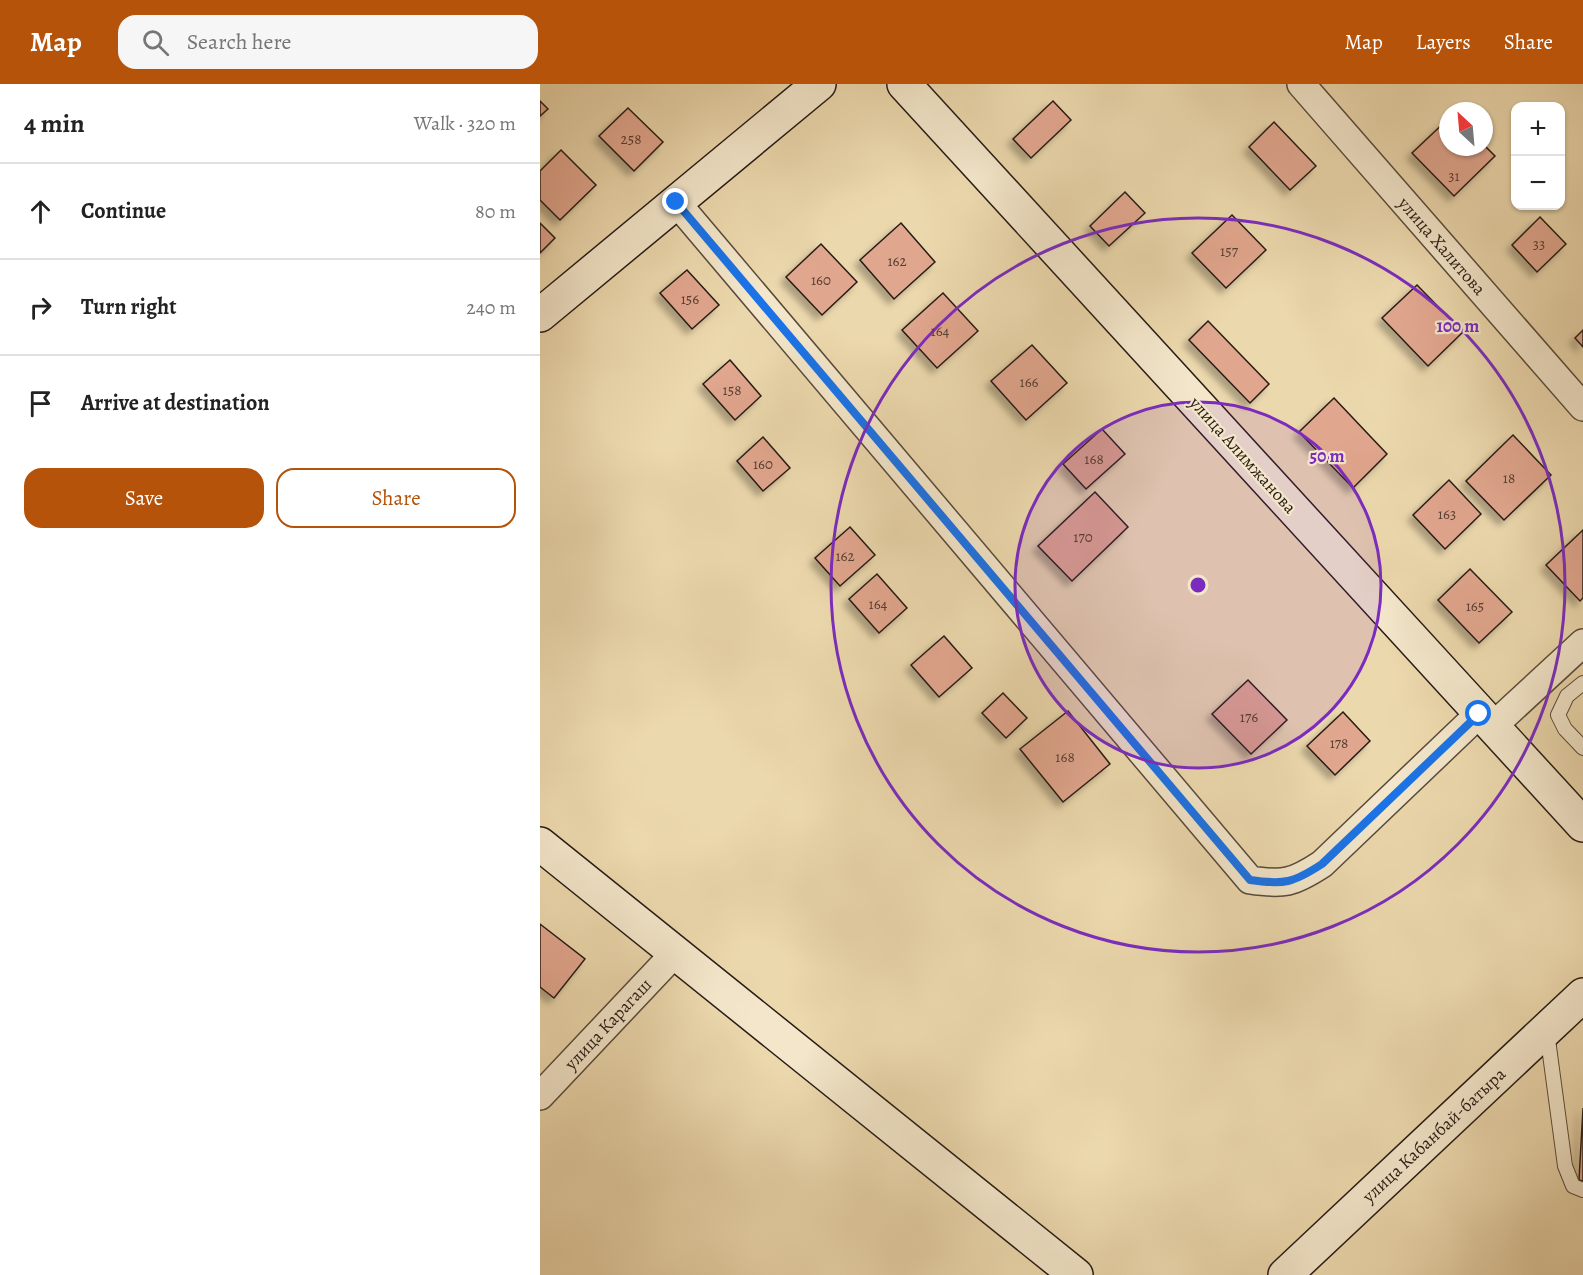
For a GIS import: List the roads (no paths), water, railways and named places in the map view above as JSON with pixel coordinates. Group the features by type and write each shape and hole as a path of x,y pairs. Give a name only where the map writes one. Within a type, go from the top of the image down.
{"street":[{"path":"540,315 819,84"},
{"name":"улица Алимжанова","path":"904,84 1583,825"},
{"name":"улица Халитова","path":"1301,84 1583,407"},
{"path":"676,202 1250,880 1280,884 1300,879 1322,864 1485,720 1583,643"},
{"path":"540,844 1076,1275"},
{"name":"улица Карагаш","path":"540,1096 676,952"},
{"name":"улица Кабанбай-батыра","path":"1285,1275 1583,995"}],"lane":[{"path":"1583,683 1567,696 1558,715 1565,729 1583,748"},
{"path":"1546,1030 1565,1166 1573,1186 1583,1190"}]}
